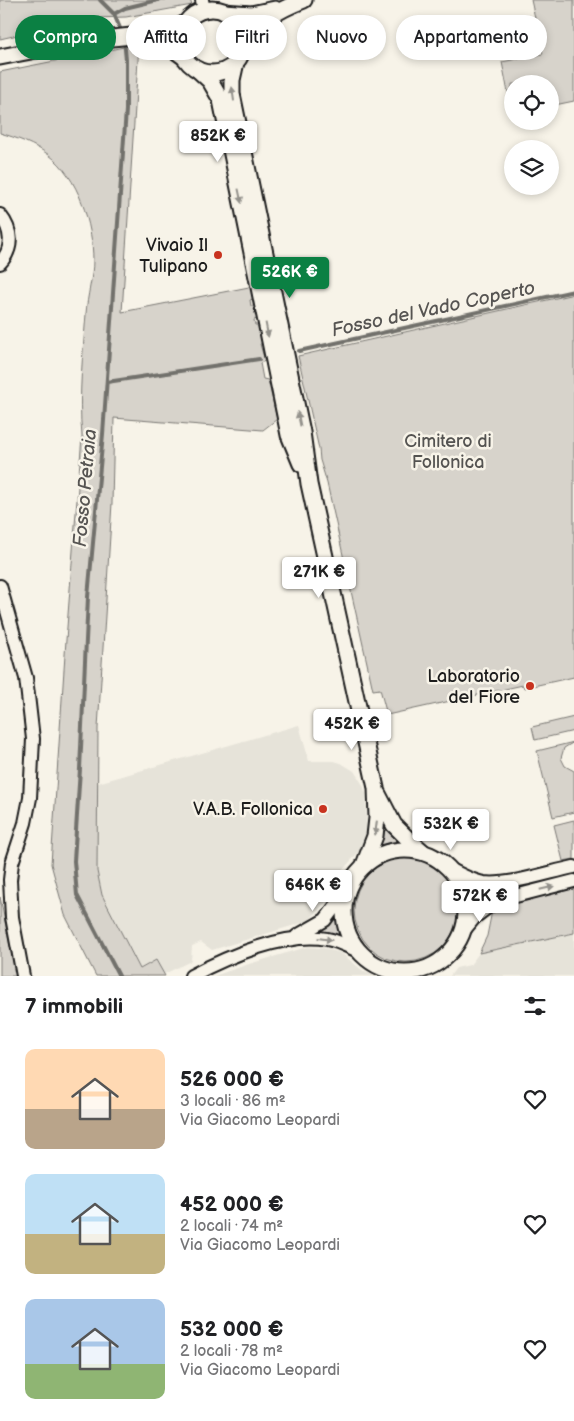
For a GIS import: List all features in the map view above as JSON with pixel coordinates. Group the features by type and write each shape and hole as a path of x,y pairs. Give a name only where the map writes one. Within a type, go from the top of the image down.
{"main road":[{"path":"275,15 287,7 304,0"},
{"path":"194,15 203,4 210,9 251,14 287,7"},
{"path":"223,11 230,15"},
{"path":"0,57 96,39 126,36"},
{"path":"187,60 210,81 221,100 289,435 309,484"},
{"path":"198,70 216,73 227,70 236,60"},
{"path":"238,60 232,80 232,94 302,432 309,484 376,788 377,818 375,836 364,865 346,892 344,904 345,922 350,938 360,952 379,966 396,973 418,970 440,960 449,953 461,934 466,917 465,899 459,883 448,868 408,839 394,825 376,788"},
{"path":"364,865 378,856 394,851 410,850 427,854"},
{"path":"436,976 440,960"}],"street":[{"path":"0,215 8,228 10,243 8,253 0,262"},
{"path":"0,586 26,678 33,738 30,798 25,823 12,863 10,880 12,917 24,976"},
{"path":"448,868 479,882 494,883 574,867"},
{"path":"461,934 475,917 496,901 574,882"},
{"path":"191,976 209,966 243,952 288,940 306,932 325,920 346,892"},
{"path":"288,940 326,938 360,952"}],"shaded area":[{"path":"299,725 309,761 334,761 341,763 354,771 363,785 366,794 367,837 363,847 340,873 324,905 308,921 212,950 201,942 192,946 191,961 164,974 156,960 140,969 102,895 97,871 98,783"},
{"path":"574,933 574,976 450,976 456,968 470,965 479,953"},
{"path":"307,947 324,948 341,953 362,970 374,976 214,976 249,964"}],"green space":[{"path":"0,0 190,0 192,5 137,15 126,15 126,17 116,17 116,15 15,15 15,36 0,39"},
{"path":"531,0 574,0 574,101 559,104 559,75 505,75 502,62 512,60 547,60 547,15 534,15"},
{"path":"126,47 126,60 138,60 122,312 254,286 256,298 250,300 251,306 258,306 260,318 254,320 255,325 262,325 265,343 260,344 265,361 260,363 263,379 268,380 277,419 263,430 114,418 112,503 98,728 97,871 102,895 140,969 156,960 165,976 96,976 65,915 51,864 82,436 81,375 93,260 87,217 76,188 68,175 49,155 19,139 0,133 0,72 60,60 116,60 116,49"},
{"name":"Cimitero di Follonica","path":"574,294 574,677 524,688 523,685 387,715 380,689 373,690 298,356"},
{"path":"574,717 574,731 535,740 532,727"},
{"path":"574,742 564,748 561,758 565,766 574,771 574,812 553,817 537,751"},
{"path":"384,819 407,843 377,849"},
{"path":"574,820 574,859 563,861 554,825"},
{"path":"406,858 426,862 443,873 454,890 458,910 454,930 443,947 426,958 406,962 386,958 369,947 358,930 354,910 358,890 369,873 386,862"},
{"path":"574,871 574,877 472,913 465,883"},
{"path":"574,887 574,933 479,953 487,936 492,911 501,905"},
{"path":"0,897 16,976 0,976"},
{"path":"339,911 346,939 311,936 332,921"}],"waterway":[{"name":"Fosso Petraia","path":"100,0 114,14 122,33"},
{"path":"114,14 125,8 158,0"},
{"name":"Fosso Petraia","path":"119,976 77,895 74,861 88,597 103,434 126,110 124,39"},
{"name":"Fosso del Vado Coperto","path":"299,351 574,291"},
{"name":"Fosso del Vado Coperto","path":"107,382 259,359"}],"place":[{"name":"Vivaio Il Tulipano","path":"218,255"},
{"name":"Laboratorio del Fiore","path":"530,686"},
{"name":"V.A.B. Follonica","path":"323,809"}]}
